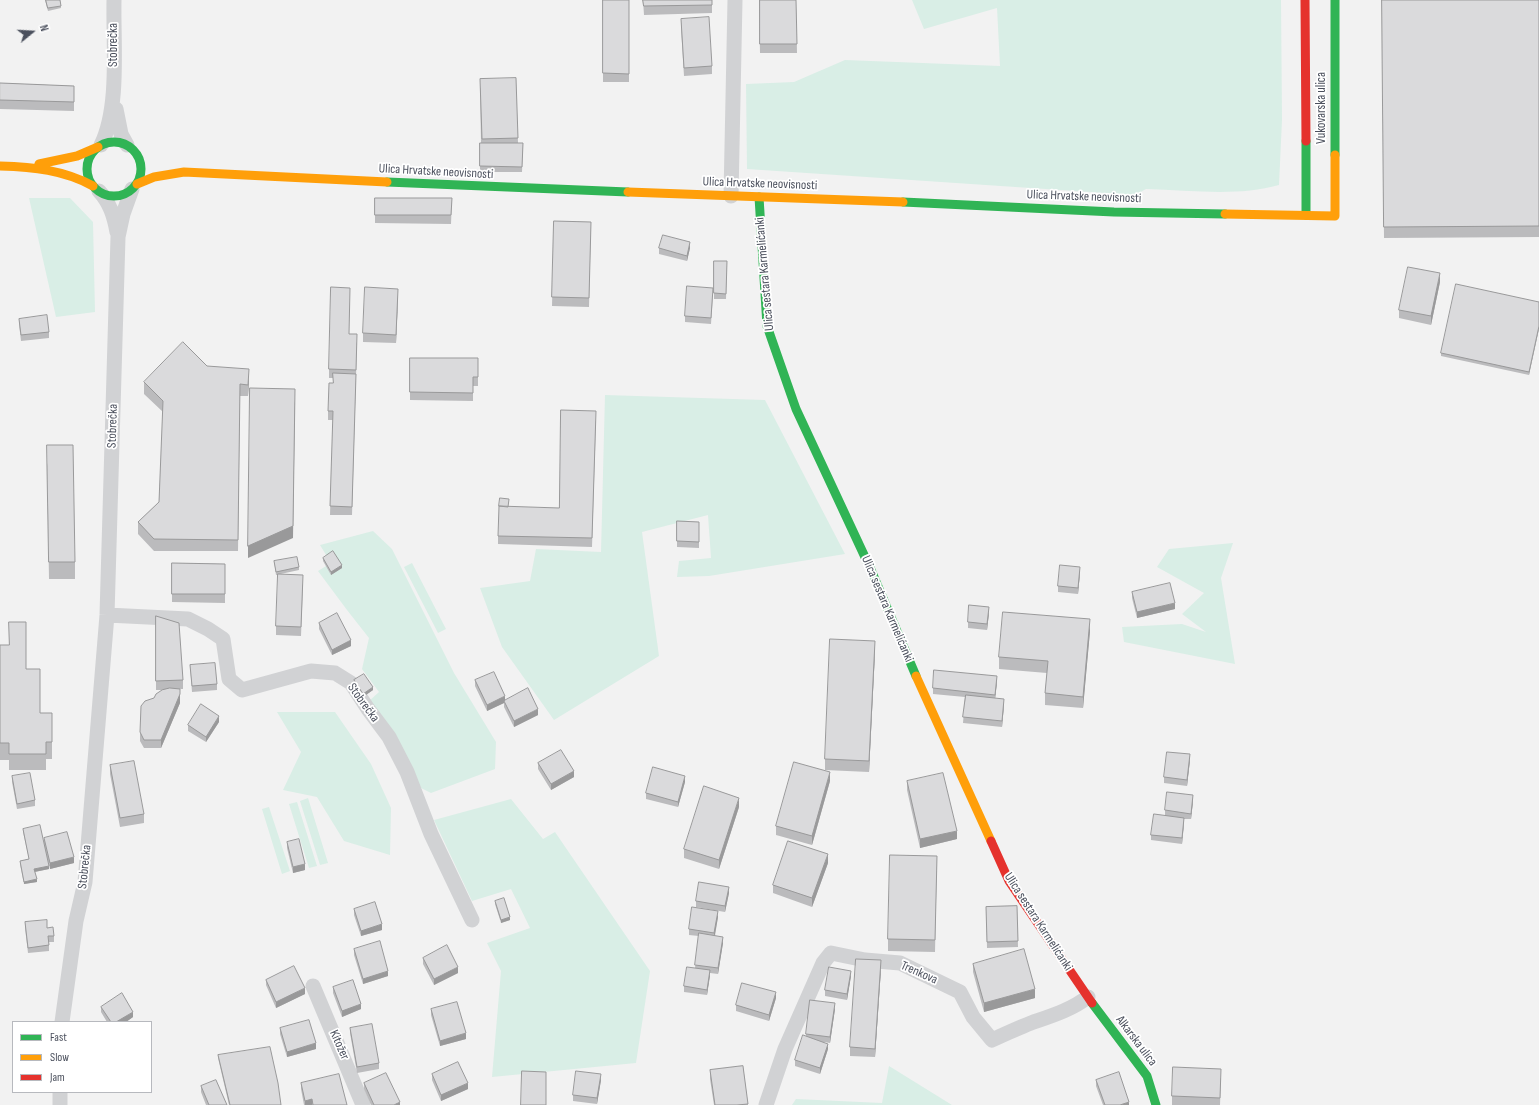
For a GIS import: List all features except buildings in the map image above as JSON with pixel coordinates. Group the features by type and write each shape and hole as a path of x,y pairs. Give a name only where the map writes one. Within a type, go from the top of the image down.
{"main road":[{"name":"Vukovarska ulica","path":"1305,0 1306,215"},
{"name":"Vukovarska ulica","path":"1335,0 1335,216"},
{"path":"0,166 25,166 68,159 82,155 110,142 119,142 131,148 150,162"},
{"path":"96,189 89,178 87,170 88,161 92,154 100,146"},
{"path":"25,166 70,175 82,179 108,195 116,196 125,194 135,186 140,176 141,167 139,158 131,148"},
{"name":"Ulica Hrvatske neovisnosti","path":"162,166 184,172 473,187 846,199 1114,212 1335,216"},
{"name":"Ulica Hrvatske neovisnosti","path":"135,186 154,177 184,172"},
{"name":"Ulica sestara Karmelićanki","path":"759,197 767,326 796,409 871,570 922,690 1009,881 1088,997"},
{"name":"Alkarska ulica","path":"1088,997 1105,1022 1147,1076 1156,1105"}],"street":[{"name":"Stobrečka","path":"100,146 110,124 114,90 114,0"},
{"path":"731,196 735,0"},
{"name":"Stobrečka","path":"114,90 121,134 131,148"},
{"name":"Stobrečka","path":"62,1021 76,921 84,882 107,615 118,237 123,214 135,186"},
{"name":"Stobrečka","path":"96,189 107,200 112,210 118,237"},
{"name":"Stobrečka","path":"107,615 188,618 208,629 223,639 229,679 242,690 311,671 335,672 351,683 389,737 403,765 430,834 472,920"},
{"name":"Trenkova","path":"766,1105 785,1049 823,963 831,953 865,960 900,963 960,992 973,1017 992,1040 1031,1023 1053,1016 1080,1003 1088,997"},
{"name":"Kitožer","path":"313,986 363,1105"},
{"path":"60,1093 60,1105"}],"green space":[{"path":"912,0 1281,0 1282,120 1279,185 1263,189 1230,192 1146,189 1135,195 747,169 746,84 794,82 845,60 1000,66 997,8 924,29"},
{"path":"29,198 70,198 93,222 95,312 56,317"},
{"path":"605,395 765,400 845,554 709,576 677,577 679,561 711,558 708,515 642,532 659,656 554,720 502,647 480,588 530,581 536,549 601,552"},
{"path":"373,531 392,549 454,673 496,742 495,769 431,793 419,787 368,702 379,692 362,669 369,638 318,571 331,563 320,545"},
{"path":"1233,543 1221,578 1235,664 1124,642 1122,627 1182,624 1206,632 1182,614 1204,593 1157,567 1169,549"},
{"path":"412,563 446,629 438,633 404,567"},
{"path":"277,712 335,712 371,764 391,808 390,855 344,841 317,797 283,790 301,752"},
{"path":"308,798 328,863 320,865 300,801"},
{"path":"511,799 543,839 555,832 650,971 636,1063 492,1077 501,971 487,943 530,928 511,889 472,901 434,820"},
{"path":"297,802 317,866 309,868 289,804"},
{"path":"269,807 290,871 282,874 262,809"},
{"path":"889,1066 952,1105 792,1105 796,1099 882,1103"}],"traffic: fast":[{"path":"1335,0 1335,155"},
{"path":"1306,141 1306,215"},
{"path":"114,142 124,144 133,150 139,159 141,169 139,179 133,188 124,194 114,196 104,194 95,188 89,179 87,169 89,159 95,150 104,144 114,142"},
{"path":"387,182 628,192"},
{"path":"759,197 767,326 796,409 871,570 916,676"},
{"path":"903,202 1114,212 1225,214"},
{"path":"1092,1003 1147,1076 1156,1105"}],"traffic: slow":[{"path":"39,164 77,156 98,147"},
{"path":"1225,214 1335,216 1335,155"},
{"path":"0,166 48,170 71,176 93,186"},
{"path":"137,184 154,177 184,172 387,182"},
{"path":"628,192 903,202"},
{"path":"916,676 991,841"}],"traffic: jam":[{"path":"1305,0 1306,141"},
{"path":"991,841 1009,881 1092,1003"}]}
